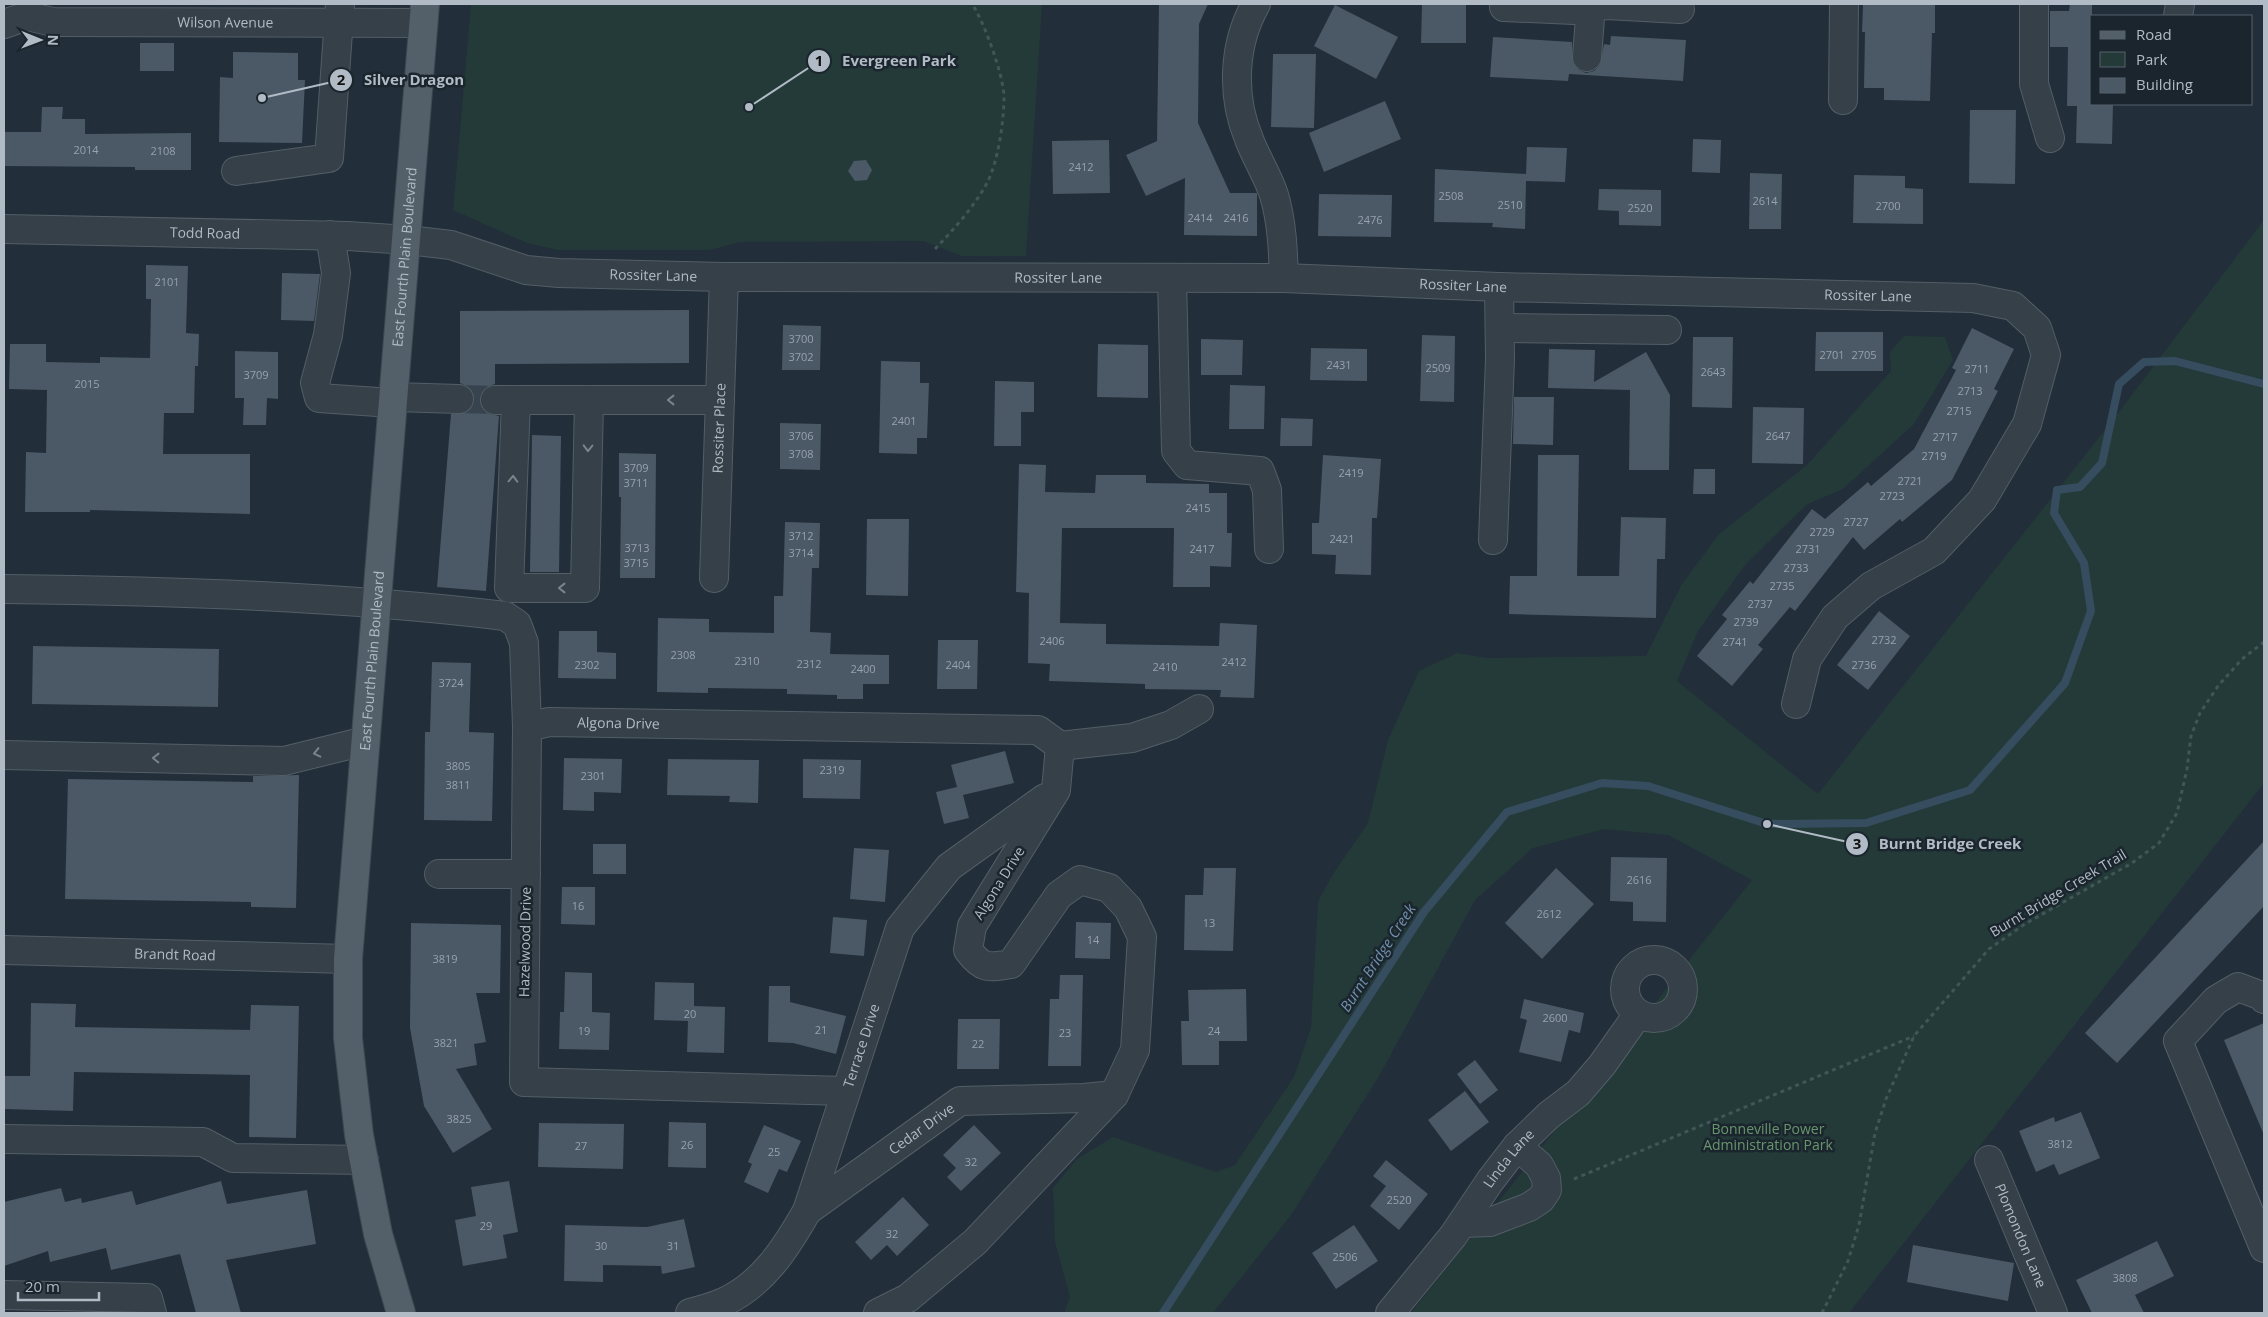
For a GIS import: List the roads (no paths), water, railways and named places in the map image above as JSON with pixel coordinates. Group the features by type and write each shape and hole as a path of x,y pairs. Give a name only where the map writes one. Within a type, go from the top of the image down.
{"main road":[{"name":"East Fourth Plain Boulevard","path":"401,1313 378,1234 364,1160 348,1038 348,959 393,400 408,240 424,14"}],"street":[{"path":"1256,4 1248,18 1238,48 1237,98 1248,137 1273,194 1282,235 1284,278"},
{"path":"1843,100 1844,4"},
{"path":"2034,4 2034,84 2050,138"},
{"path":"1587,58 1590,5"},
{"path":"1504,7 1574,10 1590,5 1607,5 1680,9"},
{"name":"Wilson Avenue","path":"18,15 53,22 223,13 424,14"},
{"path":"236,171 329,158 340,13"},
{"name":"Todd Road","path":"4,229 330,236 408,240"},
{"path":"330,236 336,273 328,335 315,383 319,398 459,399"},
{"name":"Rossiter Lane","path":"408,240 451,246 526,270 558,273 724,277 1284,278 1499,287 1973,298 2013,306 2037,328 2046,355 2027,424 1982,500 1934,550 1871,586 1835,617 1807,659 1796,704"},
{"name":"Rossiter Place","path":"714,578 724,277"},
{"path":"1172,278 1176,452 1187,466 1260,471 1267,490 1270,549"},
{"path":"1493,540 1500,359 1499,287"},
{"path":"1500,328 1667,330"},
{"path":"589,400 585,588 509,588 506,400 589,400 720,400"},
{"name":"Hazelwood Drive","path":"4,589 113,590 322,599 505,616 518,624 524,643 527,727 524,1082 846,1091"},
{"path":"1060,746 1132,738 1171,725 1200,709"},
{"name":"Algona Drive","path":"527,727 549,722 1038,730 1060,746 1056,790 972,926 968,950 976,961 989,968 1011,964 1059,895 1080,880 1109,888 1128,908 1142,937 1135,1050 1114,1095 976,1242 908,1298 878,1313"},
{"path":"4,755 284,761 365,741"},
{"name":"Terrace Drive","path":"690,1313 724,1302 759,1280 788,1244 807,1211 900,928 949,867 1056,790"},
{"path":"439,874 526,874"},
{"name":"Brandt Road","path":"4,950 348,959"},
{"path":"2260,989 2238,987 2216,1000 2178,1041 2264,1248"},
{"name":"Linda Lane","path":"1390,1313 1462,1223 1490,1181 1517,1146 1549,1115 1578,1093 1602,1065 1638,1014"},
{"name":"Cedar Drive","path":"807,1211 960,1101 1084,1098 1114,1095"},
{"path":"4,1139 203,1142 233,1158 364,1160"},
{"path":"1462,1223 1490,1222 1529,1208 1541,1199 1547,1190 1546,1178 1539,1165 1517,1146"},
{"name":"Plomondon Lane","path":"1989,1160 2053,1313"},
{"path":"4,1296 148,1298 152,1313"}],"waterway":[{"name":"Burnt Bridge Creek","path":"1163,1313 1424,912 1507,812 1602,783 1648,786 1767,824 1866,823 1970,790 2065,683 2091,611 2084,563 2054,513 2057,490 2080,487 2102,463 2119,384 2144,362 2175,361 2264,384"}],"tunnel":[{"path":"459,399 495,400"}],"place":[{"name":"Silver Dragon","path":"262,98"},
{"name":"Evergreen Park","path":"749,107"},
{"name":"Burnt Bridge Creek","path":"1767,824"}],"park label":[{"name":"Bonneville Power Administration Park","path":"1768,1138"}]}
